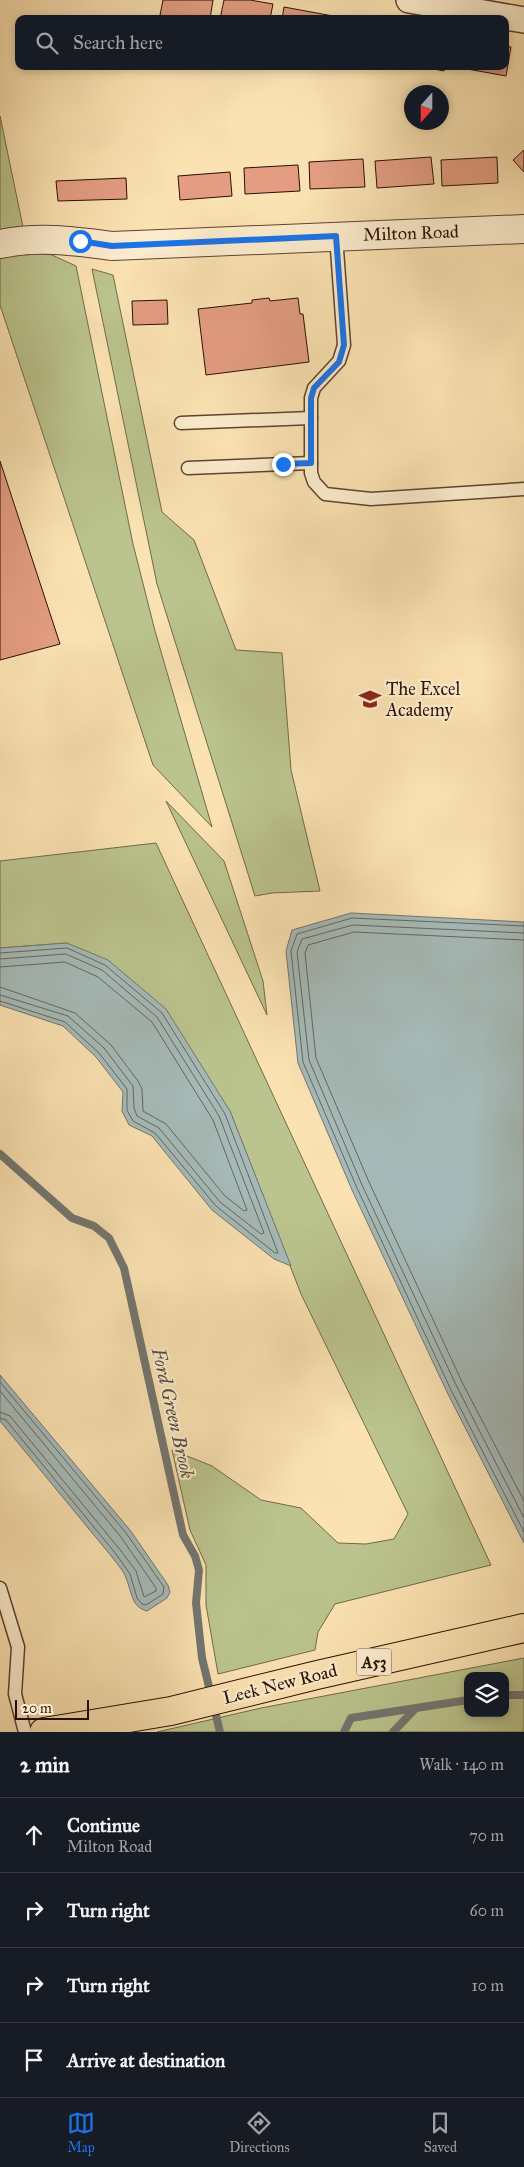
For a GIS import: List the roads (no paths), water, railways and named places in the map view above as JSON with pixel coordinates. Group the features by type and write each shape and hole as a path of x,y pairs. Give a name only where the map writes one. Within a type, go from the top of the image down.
{"highway":[{"name":"Leek New Road","path":"44,1732 87,1729 171,1711 515,1630"}],"street":[{"path":"409,0 495,15"},
{"path":"509,17 524,20"},
{"name":"Milton Road","path":"13,241 80,241 112,246 524,229"}],"lane":[{"path":"336,236 344,345 339,362 314,388 311,398 311,473 319,489 325,494 337,497 371,499 524,489"},
{"path":"181,424 311,418"},
{"path":"188,468 311,463"},
{"path":"0,1588 18,1647 16,1694 25,1732"}],"water":[{"path":"351,913 524,922 524,1543 447,1392 352,1190 298,1063 286,951 292,930"},
{"path":"67,943 108,960 166,1009 230,1111 291,1266 274,1259 212,1210 152,1136 129,1125 122,1111 123,1092 96,1057 63,1026 0,1005 0,948"},
{"path":"0,1375 130,1530 168,1585 170,1592 167,1598 147,1611 135,1602 125,1575 120,1568 0,1421"}],"waterway":[{"name":"Ford Green Brook","path":"0,1154 72,1218 94,1226 109,1238 124,1268 183,1535 195,1556 199,1570 196,1603 202,1658 220,1732"},
{"name":"Ford Green Brook","path":"509,1695 524,1695"},
{"name":"Ford Green Brook","path":"393,1732 416,1708 464,1701"},
{"name":"Ford Green Brook","path":"344,1732 351,1718 416,1708"}],"place":[{"name":"The Excel Academy","path":"370,699"}]}
